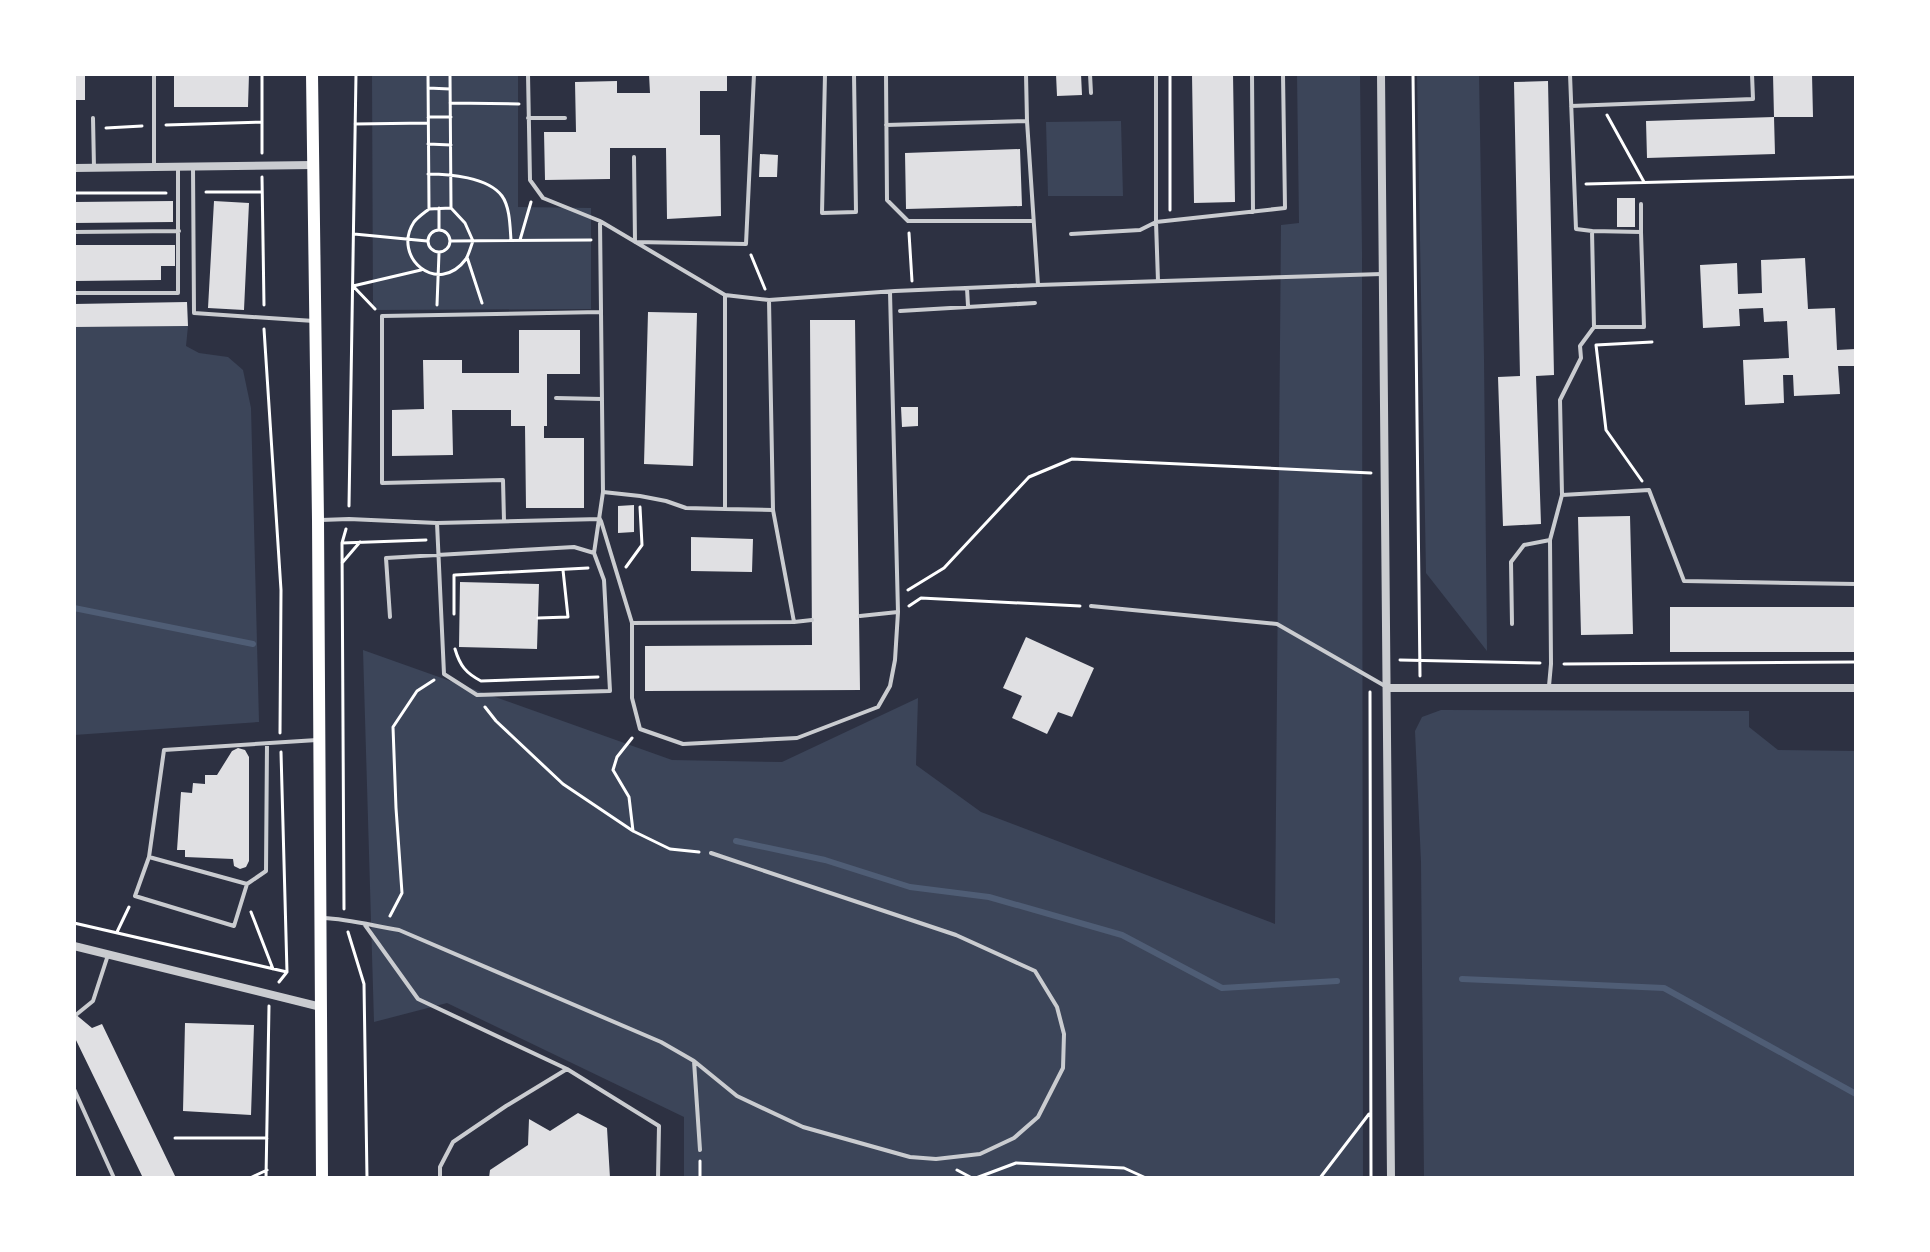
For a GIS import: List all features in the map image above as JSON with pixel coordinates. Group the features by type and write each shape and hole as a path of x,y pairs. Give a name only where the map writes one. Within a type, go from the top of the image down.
{"main road":[{"path":"312,74 322,1178"}],"street":[{"path":"1381,74 1391,1178"},
{"path":"74,168 313,165"},
{"path":"1387,688 1856,688"},
{"path":"74,946 321,1007"}],"lane":[{"path":"154,74 154,167"},
{"path":"528,74 530,180 543,198 600,221 725,295 769,300 912,290 1382,274"},
{"path":"635,242 746,244 754,74"},
{"path":"825,74 822,213 856,212 854,74"},
{"path":"886,74 887,200 908,221 1033,221"},
{"path":"1026,74 1038,285"},
{"path":"1090,74 1091,93"},
{"path":"1156,74 1158,281"},
{"path":"1252,74 1253,213"},
{"path":"1071,234 1140,230 1156,222 1285,208 1283,74"},
{"path":"1570,74 1576,229 1641,232"},
{"path":"1571,106 1753,99 1752,74"},
{"path":"93,118 94,168"},
{"path":"528,118 565,118"},
{"path":"886,125 1027,121"},
{"path":"634,157 635,242"},
{"path":"74,293 178,293 178,167"},
{"path":"193,167 194,313 315,321"},
{"path":"1594,327 1644,327 1641,204"},
{"path":"437,523 444,674 477,695 610,691 604,580 594,553 603,492 600,221"},
{"path":"74,232 179,231"},
{"path":"1549,688 1550,540 1562,495 1560,400 1581,358 1580,346 1594,327 1592,231"},
{"path":"967,288 968,307"},
{"path":"601,519 632,623 632,698 640,729 683,744 797,738 878,707 890,686 898,612 890,292"},
{"path":"725,295 725,509"},
{"path":"769,300 773,510 794,622"},
{"path":"900,311 1035,303"},
{"path":"504,521 503,480 382,483 382,316 601,312"},
{"path":"556,398 602,399"},
{"path":"1562,495 1649,490 1684,581 1856,584"},
{"path":"603,492 666,501 686,508 773,510"},
{"path":"318,520 437,523 601,519"},
{"path":"1512,624 1511,562 1524,545 1550,540"},
{"path":"390,617 386,558 574,547 594,553"},
{"path":"1091,606 1277,624 1387,688"},
{"path":"860,616 898,612"},
{"path":"632,623 812,620"},
{"path":"267,744 266,871 247,884 234,926 135,896 149,857 164,750 320,740"},
{"path":"321,918 344,919 399,930 661,1042 694,1061 737,1096 803,1127 910,1157 936,1159 980,1154 1014,1138 1038,1117 1063,1068 1064,1034 1057,1007 1035,971 956,935 711,853"},
{"path":"149,857 247,884"},
{"path":"365,925 418,999 567,1069 659,1126 658,1178"},
{"path":"77,1014 93,1001 108,955"},
{"path":"694,1061 700,1150"},
{"path":"440,1178 440,1167 453,1142 567,1069"},
{"path":"74,1089 114,1178"}],"path":[{"path":"262,74 264,318 281,590 280,743 287,972 269,994 266,1178"},
{"path":"356,74 349,519 342,543 344,919 364,984 367,1178"},
{"path":"428,74 429,209"},
{"path":"353,286 421,270 439,275 455,270 467,257 473,241 465,223 451,208 450,74"},
{"path":"1170,74 1170,221"},
{"path":"1413,74 1421,688"},
{"path":"428,88 450,89"},
{"path":"450,103 528,104"},
{"path":"1602,105 1645,183"},
{"path":"428,117 451,117"},
{"path":"93,129 263,122"},
{"path":"355,124 428,123"},
{"path":"428,144 451,145"},
{"path":"428,174 451,174 491,187 502,196 508,212 511,240"},
{"path":"1574,185 1856,177"},
{"path":"520,240 535,187"},
{"path":"439,208 439,229"},
{"path":"421,270 410,255 408,239 414,222 429,209 451,208"},
{"path":"908,221 912,290"},
{"path":"427,241 433,231 439,229"},
{"path":"439,229 451,241"},
{"path":"354,234 427,241"},
{"path":"451,241 600,240"},
{"path":"427,241 432,250 439,253 445,251 451,241"},
{"path":"746,244 769,300"},
{"path":"437,315 439,253"},
{"path":"467,257 486,314"},
{"path":"353,286 382,316"},
{"path":"1580,346 1652,342"},
{"path":"1596,345 1606,430 1649,490"},
{"path":"898,596 944,568 1029,477 1072,459 1384,474"},
{"path":"619,578 642,545 640,496"},
{"path":"342,543 438,539"},
{"path":"342,563 360,542"},
{"path":"454,613 454,575 600,567"},
{"path":"538,618 568,617 563,570"},
{"path":"898,612 921,598 1091,606"},
{"path":"455,648 460,665 481,681 598,677"},
{"path":"1387,659 1551,664 1856,662"},
{"path":"384,928 402,893 393,727 417,691 444,674"},
{"path":"1370,678 1371,1178"},
{"path":"477,695 496,721 563,784 633,831 670,849 711,853"},
{"path":"633,831 629,797 613,770 617,757 640,729"},
{"path":"244,894 273,969"},
{"path":"117,932 135,896"},
{"path":"74,923 287,972"},
{"path":"1320,1178 1371,1112"},
{"path":"175,1138 267,1138"},
{"path":"700,1150 700,1178"},
{"path":"976,1178 1016,1163 1124,1168 1146,1178"},
{"path":"250,1178 267,1170"}],"shaded area":[{"path":"372,74 518,74 518,207 591,208 591,309 373,310"},
{"path":"1297,74 1360,74 1363,1178 684,1178 684,1117 447,1003 374,1022 363,650 672,760 782,762 918,698 916,765 981,812 1275,924 1281,225 1299,223"},
{"path":"1417,74 1479,74 1487,651 1426,573"},
{"path":"1121,121 1123,196 1048,196 1046,122"},
{"path":"188,326 186,346 199,353 228,357 243,370 251,408 259,722 74,735 74,327"},
{"path":"1441,710 1749,711 1749,727 1778,750 1856,751 1856,1178 1424,1178 1421,862 1415,731 1422,717"}],"building":[{"path":"74,74 85,74 85,100 74,100"},
{"path":"174,74 249,74 248,107 174,107"},
{"path":"649,74 727,74 727,91 700,91 700,135 720,135 721,216 667,219 666,148 610,148 610,179 545,180 544,132 576,132 575,82 617,81 617,93 650,93"},
{"path":"1056,74 1081,74 1082,95 1057,96"},
{"path":"1192,74 1233,74 1235,202 1194,203"},
{"path":"1773,74 1812,74 1813,117 1774,117"},
{"path":"1548,81 1554,375 1536,376 1541,524 1503,526 1498,377 1520,376 1514,82"},
{"path":"1774,117 1775,154 1647,158 1646,121"},
{"path":"1020,149 1022,206 906,209 905,153"},
{"path":"760,154 778,155 777,177 759,177"},
{"path":"1617,198 1635,198 1635,227 1617,227"},
{"path":"173,201 173,222 74,223 74,202"},
{"path":"214,201 249,203 244,310 208,308"},
{"path":"74,245 175,245 175,266 161,266 161,280 74,281"},
{"path":"1805,258 1808,309 1835,308 1837,350 1856,349 1856,366 1838,366 1840,394 1794,396 1793,375 1783,375 1784,403 1745,405 1743,360 1789,358 1787,321 1764,322 1763,308 1739,309 1740,326 1703,328 1700,265 1737,263 1738,294 1762,293 1761,260"},
{"path":"187,302 188,326 74,327 74,304"},
{"path":"648,312 697,313 693,466 644,464"},
{"path":"810,320 855,320 860,690 645,691 645,646 812,645"},
{"path":"519,330 580,330 580,374 547,374 547,426 544,426 544,438 584,438 584,508 526,508 525,426 511,426 511,410 452,410 453,455 392,456 392,410 424,409 423,360 462,360 462,373 519,373"},
{"path":"901,407 918,407 918,426 902,427"},
{"path":"634,505 634,532 618,533 618,506"},
{"path":"1630,516 1633,634 1581,635 1578,517"},
{"path":"691,537 753,539 752,572 691,571"},
{"path":"460,582 539,584 537,649 459,647"},
{"path":"1670,607 1856,607 1856,652 1670,652"},
{"path":"1026,637 1094,668 1072,717 1058,712 1047,734 1012,718 1022,696 1003,688"},
{"path":"238,748 245,750 249,757 249,861 246,867 240,869 234,866 233,859 185,857 185,850 177,850 181,792 192,793 193,783 205,784 205,775 217,775 232,751"},
{"path":"74,1013 92,1028 102,1024 176,1178 143,1178 74,1036"},
{"path":"185,1023 254,1025 251,1115 183,1111"},
{"path":"578,1113 607,1128 610,1178 489,1178 490,1170 528,1145 529,1119 550,1131"}],"waterway":[{"path":"74,608 253,644"},
{"path":"736,841 825,860 910,887 989,897 1122,935 1222,988 1337,981"},
{"path":"1462,979 1664,988 1856,1094"}]}
